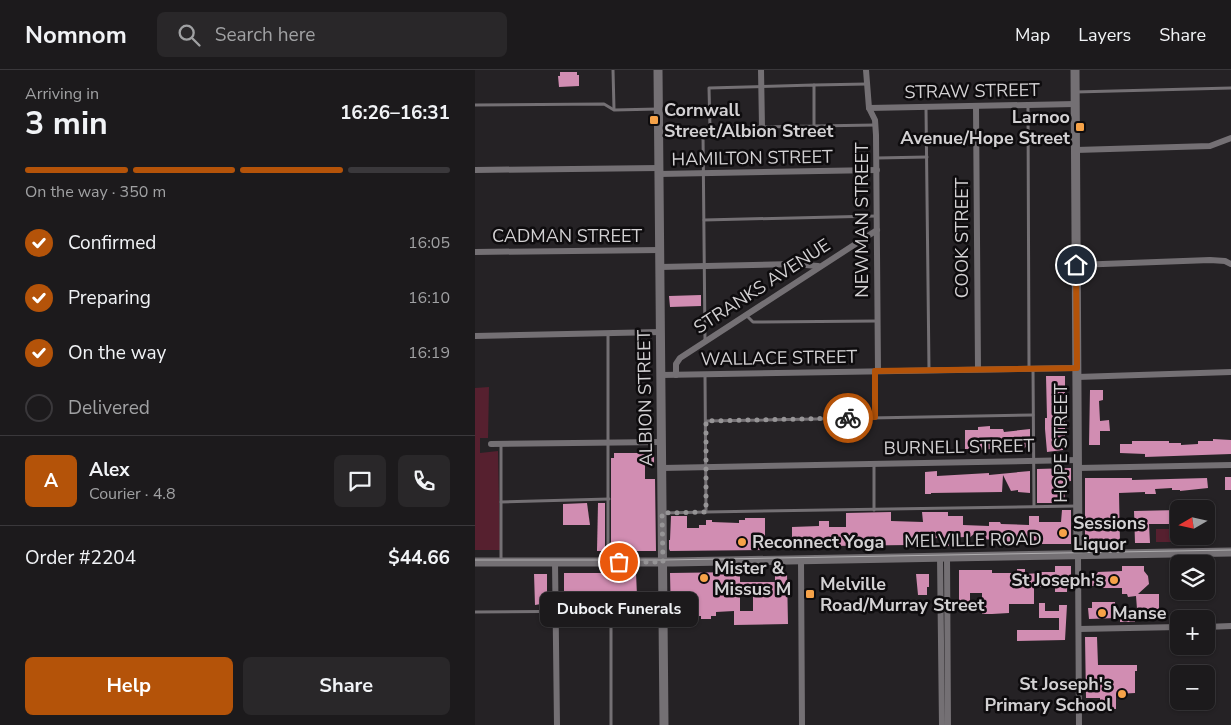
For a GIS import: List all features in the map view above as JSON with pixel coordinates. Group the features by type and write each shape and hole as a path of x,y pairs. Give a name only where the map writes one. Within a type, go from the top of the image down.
{"street":[{"name":"ALBION STREET","path":"658,70 664,725"},
{"path":"761,70 762,127"},
{"name":"NEWMAN STREET","path":"866,70 869,108 876,125 876,371"},
{"name":"HOPE STREET","path":"1075,70 1079,725"},
{"name":"STRAW STREET","path":"869,108 1075,104"},
{"name":"COOK STREET","path":"976,106 978,369"},
{"path":"1075,150 1210,146 1231,138"},
{"name":"HAMILTON STREET","path":"475,170 659,171 704,174 877,170"},
{"name":"STRANKS AVENUE","path":"676,374 678,359 877,230"},
{"name":"CADMAN STREET","path":"475,252 660,250"},
{"path":"1076,265 1210,260 1225,261 1231,264"},
{"path":"660,266 794,264 819,266"},
{"path":"475,336 661,332"},
{"name":"WALLACE STREET","path":"661,375 1031,368 1077,372 1231,372"},
{"path":"491,444 662,442"},
{"name":"BURNELL STREET","path":"662,468 1033,460 1078,464 1231,465"},
{"name":"MELVILLE ROAD","path":"475,562 663,562 1231,552"},
{"path":"943,557 945,706 948,725"},
{"path":"801,560 802,725"},
{"path":"555,562 557,725"},
{"path":"1215,627 1231,626"},
{"path":"1079,629 1170,627"},
{"path":"942,725 945,706"}],"lane":[{"path":"613,70 613,110"},
{"path":"710,128 709,88 867,84"},
{"path":"813,85 814,126"},
{"path":"1075,92 1231,88"},
{"path":"475,105 604,104 613,110 658,109"},
{"path":"1028,105 1034,506"},
{"path":"926,107 929,370"},
{"path":"705,340 703,134 710,128 876,125"},
{"path":"877,158 927,157"},
{"path":"704,220 877,216"},
{"path":"746,314 753,322 877,321"},
{"path":"608,333 609,562"},
{"path":"875,417 876,371"},
{"path":"705,374 706,512"},
{"path":"706,421 1033,415"},
{"path":"501,444 501,562"},
{"path":"874,464 874,510"},
{"path":"501,502 609,499"},
{"path":"662,513 1078,506"},
{"path":"475,612 611,611 611,725"}],"shaded area":[{"path":"489,387 488,438 480,438 480,453 498,451 500,550 475,550 475,388"},
{"path":"1156,529 1170,529 1170,542 1156,542"}],"building":[{"path":"560,72 577,72 577,75 579,75 579,86 559,87 558,76 560,76"},
{"path":"701,295 701,306 670,307 669,296"},
{"path":"1046,376 1065,376 1065,438 1062,438 1063,450 1047,452 1045,429 1045,418 1047,418"},
{"path":"1090,390 1103,390 1103,400 1099,401 1100,421 1109,420 1110,431 1100,431 1100,445 1089,445"},
{"path":"990,426 990,429 1003,429 1004,432 1030,429 1030,447 1016,449 965,449 965,430 978,430 978,427"},
{"path":"1213,439 1231,440 1231,454 1145,457 1145,454 1120,453 1120,444 1132,444 1132,441 1169,441 1169,443 1181,443 1181,445 1198,444 1198,441 1213,441"},
{"path":"614,453 652,453 654,455 654,465 645,465 645,479 655,479 656,551 611,551 611,458 614,458"},
{"path":"1071,468 1071,481 1064,482 1065,503 1037,503 1037,469"},
{"path":"937,471 937,476 989,473 989,475 1030,471 1030,493 1018,492 1018,490 1011,491 1003,475 1002,492 925,494 925,472"},
{"path":"1225,477 1231,477 1231,490 1225,490"},
{"path":"1085,478 1132,478 1132,480 1207,478 1208,488 1180,491 1172,490 1172,488 1155,489 1156,494 1145,494 1145,492 1119,493 1120,543 1085,544"},
{"path":"587,503 590,525 563,525 563,504"},
{"path":"598,503 605,503 605,551 597,551"},
{"path":"1062,510 1071,510 1071,544 1042,544 1042,540 1003,542 1003,540 976,539 976,532 967,540 964,537 949,538 949,546 940,546 940,538 916,539 916,541 909,541 909,545 831,546 831,540 792,542 792,527 819,526 819,521 829,521 829,527 846,527 846,513 891,512 891,521 923,522 922,512 948,512 948,516 963,516 963,525 989,526 989,522 1029,525 1029,516 1039,516 1039,522 1061,522"},
{"path":"1170,510 1170,524 1149,524 1150,543 1135,543 1134,511"},
{"path":"671,516 687,516 687,528 699,528 699,525 706,525 706,520 739,523 739,520 745,520 745,518 765,518 765,550 670,551"},
{"path":"1055,566 1071,566 1071,577 1067,577 1067,592 1055,592 1055,587 1034,587 1034,604 1009,604 1009,613 992,614 982,614 982,593 970,593 970,612 959,612 959,570 992,570 992,573 1017,573 1017,569 1025,569 1025,574 1055,572"},
{"path":"1122,566 1144,566 1149,584 1138,594 1159,594 1159,615 1135,615 1135,609 1137,609 1136,596 1128,597 1127,594 1122,594 1122,588 1097,588 1097,586 1091,586 1091,574 1122,571"},
{"path":"740,572 740,582 775,582 775,575 787,574 788,624 734,625 734,611 716,612 716,616 711,616 711,619 701,619 701,616 671,617 670,573","holes":["740,593 753,593 753,611 740,611"]},
{"path":"564,573 636,573 637,595 645,595 646,605 616,608 616,610 611,608 595,608 595,605 580,605 580,608 564,608"},
{"path":"534,574 547,574 547,603 535,605"},
{"path":"916,574 929,574 927,595 918,595"},
{"name":"Manse","path":"1092,602 1115,602 1116,618 1089,619 1088,608 1092,608"},
{"path":"1039,603 1045,603 1045,611 1059,611 1059,605 1067,605 1065,640 1017,641 1017,630 1059,630 1059,618 1039,618"},
{"path":"1120,615 1135,615 1135,622 1120,622"},
{"path":"1085,637 1097,637 1098,665 1137,665 1137,671 1135,671 1135,693 1116,694 1116,709 1100,709 1100,698 1086,698"}],"tram line":[{"path":"475,560 663,560 1231,550"}],"way so far":[{"path":"619,562 663,562 662,513 706,512 706,421 848,418"}],"place":[{"name":"Cornwall Street/Albion Street","path":"654,120"},
{"name":"Larnoo Avenue/Hope Street","path":"1080,127"},
{"name":"Sessions Liquor","path":"1063,533"},
{"name":"Reconnect Yoga","path":"742,542"},
{"name":"Dubock Funerals","path":"619,562"},
{"name":"Mister & Missus M","path":"704,578"},
{"name":"St Joseph's","path":"1114,580"},
{"name":"Melville Road/Murray Street","path":"810,594"},
{"name":"Manse","path":"1102,613"},
{"name":"St Joseph's Primary School","path":"1122,694"}],"route":[{"path":"848,418 875,417 875,371 1077,368 1076,265"}]}
